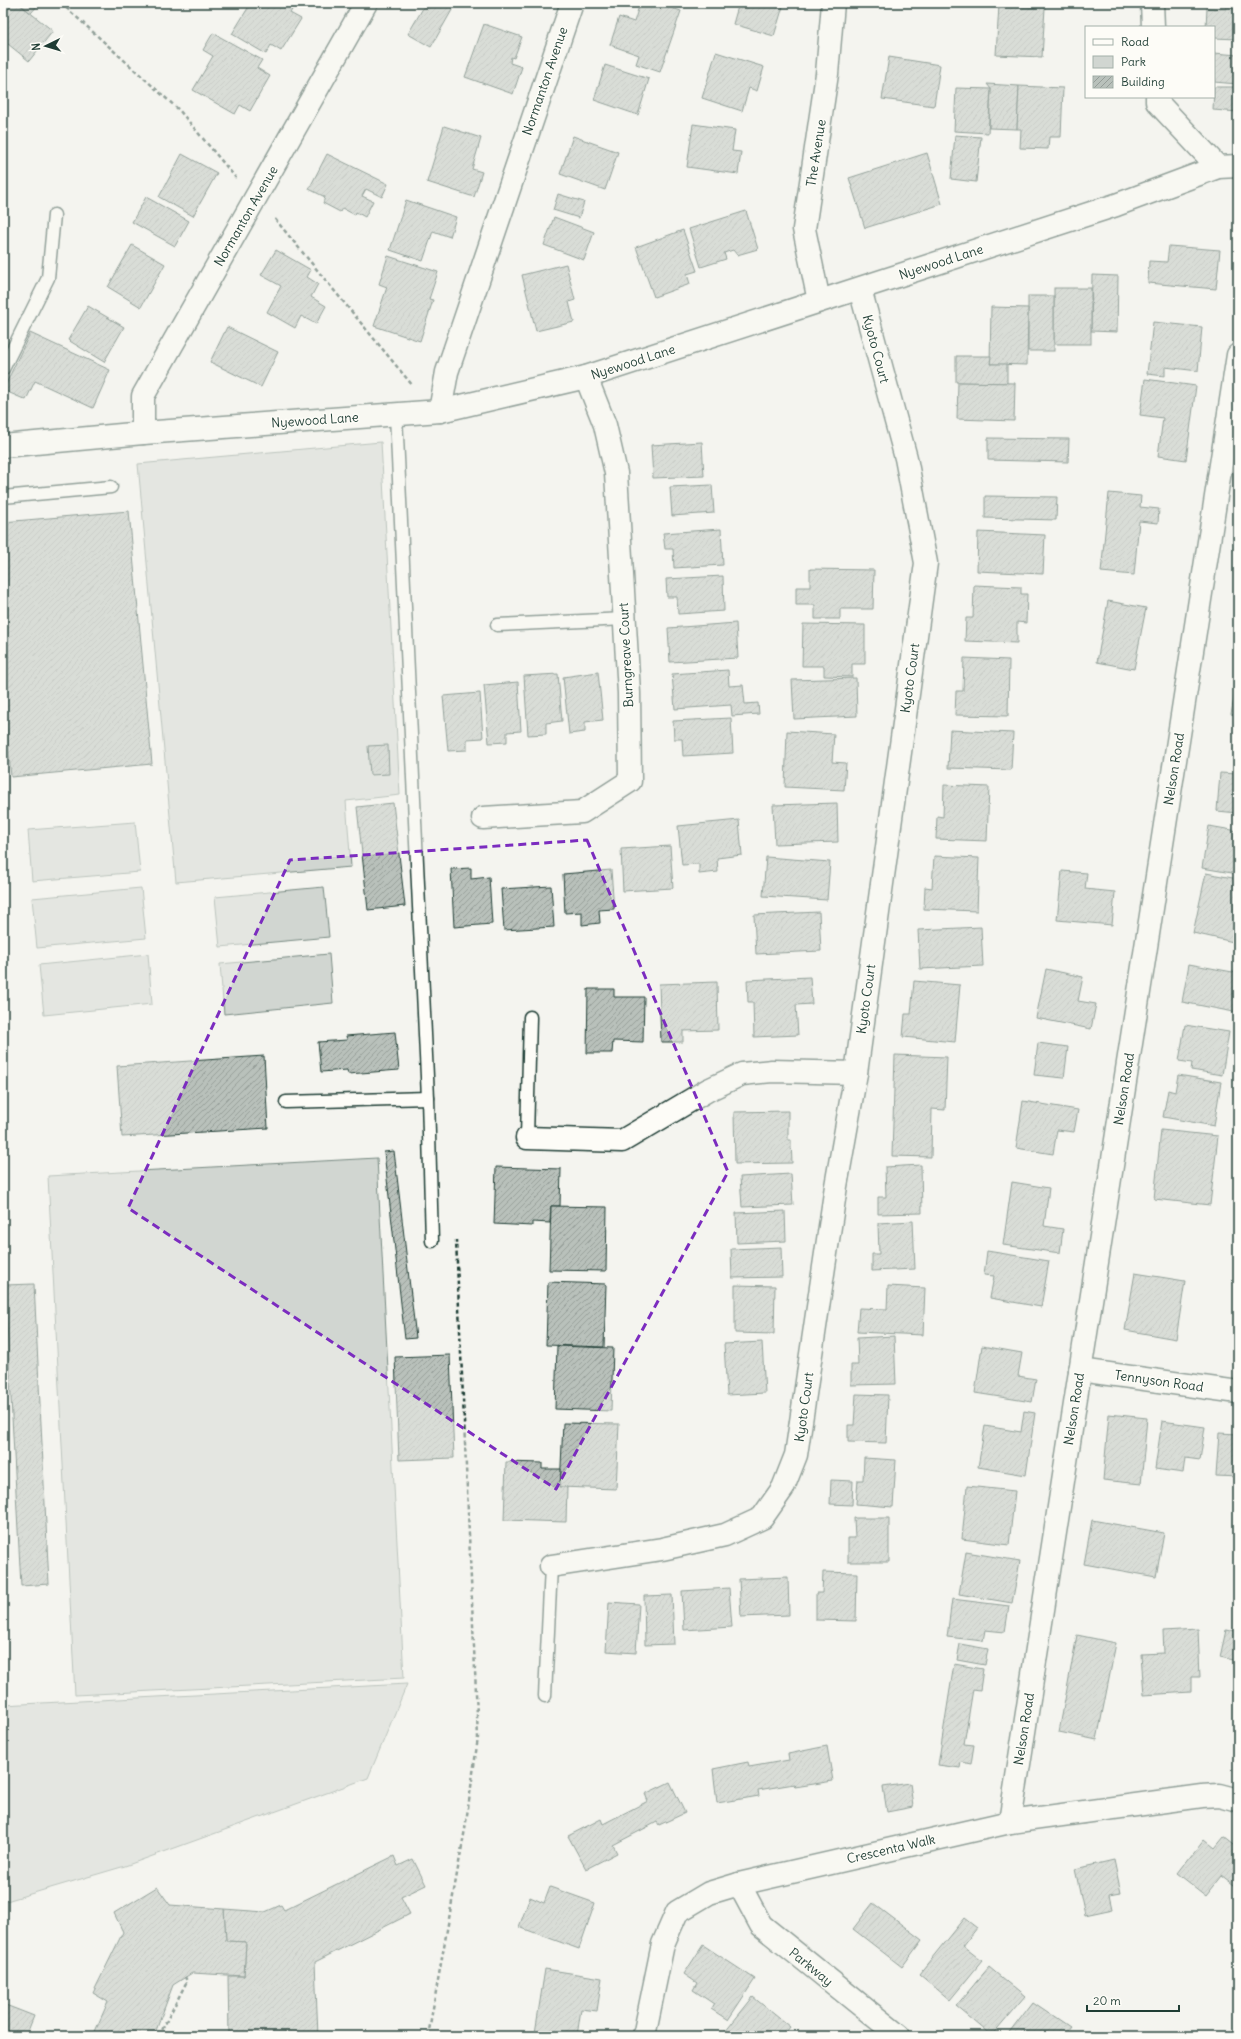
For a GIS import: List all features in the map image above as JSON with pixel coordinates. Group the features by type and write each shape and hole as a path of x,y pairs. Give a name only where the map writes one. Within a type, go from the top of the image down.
{"street":[{"name":"Normanton Avenue","path":"143,433 143,396 366,3"},
{"name":"Normanton Avenue","path":"440,411 447,372 572,3"},
{"name":"The Avenue","path":"819,301 804,229 827,74 833,3"},
{"path":"1152,3 1154,26"},
{"path":"1157,98 1157,102 1228,166"},
{"name":"Nyewood Lane","path":"3,446 143,433 440,411 586,377 1116,205 1228,166"},
{"name":"Kyoto Court","path":"551,1566 662,1549 725,1535 762,1518 783,1488 796,1455 835,1193 856,1072 926,563 906,458 860,289"},
{"name":"Nelson Road","path":"1010,1822 1238,356"},
{"name":"Burngreave Court","path":"483,818 582,812 630,781 629,693 616,473 605,425 586,377"},
{"path":"527,1138 622,1141 708,1090 742,1074 772,1071 856,1072"},
{"name":"Tennyson Road","path":"1080,1370 1238,1392"},
{"name":"Crescenta Walk","path":"644,2036 663,1944 677,1912 709,1893 739,1884 1010,1822 1202,1796 1220,1795 1238,1800"},
{"name":"Parkway","path":"739,1884 761,1925 899,2036"}],"lane":[{"path":"3,369 48,278 54,215"},
{"path":"396,415 428,1098 432,1241"},
{"path":"3,497 111,487"},
{"path":"497,625 625,619"},
{"path":"527,1138 530,1018"},
{"path":"286,1102 428,1098"},
{"path":"545,1696 551,1566"}],"path":[{"path":"159,2036 187,1981 185,1977"}],"highlighted area":[{"path":"587,840 728,1172 556,1489 128,1208 290,860"}],"green space":[{"path":"381,442 400,795 346,801 351,867 176,882 138,464"},
{"path":"135,822 140,872 32,881 28,830"},
{"path":"324,887 329,937 220,947 215,897"},
{"path":"141,888 146,938 37,948 32,898"},
{"path":"148,954 152,1004 44,1015 39,965"},
{"path":"329,954 333,1003 224,1014 220,964"},
{"path":"377,1158 404,1678 75,1695 48,1176"},
{"path":"407,1684 368,1778 125,1866 3,1902 3,1705"}],"building":[{"path":"3,3 18,3 53,31 29,61 3,40"},
{"path":"18,3 40,3 31,13"},
{"path":"251,3 296,3 290,13 301,19 281,51 271,45 266,54 232,34"},
{"path":"426,3 456,3 431,47 408,34"},
{"path":"640,3 657,3 681,11 660,72 636,64 639,55 610,45 619,17 634,22"},
{"path":"739,3 784,3 774,36 733,24"},
{"path":"1226,3 1238,3 1238,39 1215,38 1215,26 1206,26 1207,8 1226,9"},
{"path":"999,5 1045,8 1042,57 996,55"},
{"path":"484,24 522,37 514,58 511,57 510,63 522,67 513,94 465,77"},
{"path":"213,33 262,60 257,68 270,76 250,111 240,105 235,114 193,90 213,56 203,50"},
{"path":"716,52 764,67 757,91 749,88 742,111 702,98"},
{"path":"1215,53 1238,55 1238,112 1213,110 1215,87 1237,87 1237,84 1215,82"},
{"path":"889,57 940,65 934,106 882,99"},
{"path":"605,65 649,79 638,115 594,100"},
{"path":"987,84 1019,86 1017,129 989,128 991,89"},
{"path":"1019,86 1063,88 1061,137 1049,137 1048,149 1020,148 1021,129 1017,129"},
{"path":"956,88 991,89 988,133 954,131"},
{"path":"693,124 735,130 732,151 741,152 738,174 687,167"},
{"path":"444,126 481,138 472,169 482,172 474,197 427,182"},
{"path":"955,135 981,137 976,182 951,179"},
{"path":"573,136 618,152 605,190 560,174"},
{"path":"927,153 942,204 865,228 849,178"},
{"path":"182,154 217,173 193,216 159,197"},
{"path":"327,154 388,184 382,197 366,189 362,196 373,201 365,217 356,212 355,215 342,208 340,212 323,203 325,197 309,189"},
{"path":"558,194 584,202 579,218 553,210"},
{"path":"146,197 189,221 175,246 132,222"},
{"path":"406,200 456,217 450,237 433,231 423,261 390,250"},
{"path":"746,211 758,249 737,255 733,250 724,253 726,259 701,267 689,229"},
{"path":"554,217 594,232 584,260 544,245"},
{"path":"683,230 697,271 687,274 690,284 654,297 636,247"},
{"path":"132,245 165,264 141,307 108,287"},
{"path":"1169,246 1220,250 1216,289 1148,283 1149,261 1167,262"},
{"path":"276,250 311,270 307,277 318,284 311,297 326,306 316,324 301,316 295,328 267,312 281,286 261,275"},
{"path":"388,256 438,272 429,299 433,300 420,341 374,326 387,287 379,284"},
{"path":"566,264 575,300 569,302 574,322 536,331 522,275"},
{"path":"1092,275 1118,276 1117,332 1091,331"},
{"path":"1054,288 1091,288 1091,344 1054,344"},
{"path":"1028,296 1054,296 1054,351 1028,351"},
{"path":"88,306 124,327 104,362 68,340"},
{"path":"991,307 1028,308 1027,365 990,364"},
{"path":"1153,322 1202,327 1198,371 1165,367 1165,376 1147,374"},
{"path":"227,327 278,352 261,387 210,362"},
{"path":"30,333 110,370 93,408 35,381 26,400 3,390"},
{"path":"956,356 991,356 990,364 1007,364 1007,383 956,382"},
{"path":"1145,379 1196,386 1186,460 1158,456 1163,418 1140,415"},
{"path":"958,382 1015,383 1014,421 957,419"},
{"path":"988,438 1069,439 1068,462 988,460"},
{"path":"702,442 704,476 653,478 651,445"},
{"path":"712,485 714,513 672,516 670,487"},
{"path":"1109,493 1141,496 1140,507 1159,509 1158,523 1139,521 1134,575 1101,572"},
{"path":"985,496 1057,497 1056,520 985,518"},
{"path":"129,511 152,764 11,777 3,691 3,522"},
{"path":"721,529 723,565 674,568 673,549 665,549 663,533"},
{"path":"978,532 1045,535 1043,574 977,571"},
{"path":"810,569 874,570 873,609 840,609 840,619 815,619 815,605 796,605 796,587 810,587"},
{"path":"723,576 724,611 678,614 677,597 667,597 666,579"},
{"path":"974,585 1021,587 1021,594 1027,594 1026,623 1017,622 1017,643 965,641 966,618 973,618"},
{"path":"1108,601 1146,608 1134,669 1097,662"},
{"path":"736,623 738,658 670,662 668,628"},
{"path":"803,624 865,625 865,664 852,664 852,677 824,676 824,666 802,666"},
{"path":"964,658 1009,660 1008,716 955,715 956,691 963,691"},
{"path":"728,670 729,686 743,685 745,704 758,703 759,714 732,716 731,705 675,709 672,674"},
{"path":"598,672 603,720 585,722 585,732 569,734 563,677"},
{"path":"558,674 562,721 546,723 546,734 528,735 524,676"},
{"path":"1238,677 1238,716 1231,714"},
{"path":"856,678 857,716 794,719 792,680"},
{"path":"518,682 521,731 507,732 507,742 489,743 484,685"},
{"path":"480,693 483,738 467,739 467,750 448,751 443,696"},
{"path":"731,718 733,753 683,756 682,739 674,739 673,721"},
{"path":"950,730 1013,733 1011,770 948,768"},
{"path":"787,731 834,734 832,762 846,763 844,790 785,787"},
{"path":"388,745 389,774 370,775 368,746"},
{"path":"1220,773 1238,774 1238,813 1217,811"},
{"path":"944,785 989,787 987,841 936,839 937,816 943,817"},
{"path":"393,803 405,906 368,910 357,807"},
{"path":"837,803 838,842 775,844 773,805"},
{"path":"739,820 742,855 717,858 718,872 699,874 699,864 682,865 678,826"},
{"path":"1209,826 1238,831 1238,874 1202,868"},
{"path":"670,846 673,888 623,891 621,849"},
{"path":"934,856 979,858 977,911 924,909 925,887 932,888"},
{"path":"766,857 830,862 827,900 763,896"},
{"path":"471,868 471,879 489,877 492,924 454,927 451,869"},
{"path":"611,870 614,909 599,910 600,923 582,925 582,912 565,913 563,874"},
{"path":"1062,871 1087,873 1085,889 1115,892 1112,925 1057,920"},
{"path":"1206,873 1238,879 1238,943 1193,933"},
{"path":"551,886 554,927 504,930 501,889"},
{"path":"819,912 821,951 756,954 754,915"},
{"path":"981,927 983,966 920,969 918,930"},
{"path":"1189,964 1238,973 1238,990 1234,1012 1182,1002"},
{"path":"1046,969 1083,977 1078,1001 1096,1004 1091,1029 1036,1018"},
{"path":"810,977 812,1004 796,1005 798,1035 754,1037 753,1002 748,1002 747,980"},
{"path":"914,981 960,985 955,1042 903,1037 905,1014 911,1014"},
{"path":"717,982 718,1030 683,1031 683,1042 661,1042 659,984"},
{"path":"588,989 614,989 614,997 644,997 643,1042 613,1041 612,1053 587,1053"},
{"path":"1185,1025 1229,1032 1222,1075 1191,1070 1192,1063 1179,1061"},
{"path":"395,1032 399,1070 348,1074 347,1070 321,1072 318,1042 347,1040 346,1036"},
{"path":"1038,1043 1068,1047 1064,1078 1034,1075"},
{"path":"895,1055 947,1057 945,1110 932,1109 931,1157 892,1156"},
{"path":"264,1056 268,1128 122,1137 117,1066"},
{"path":"1178,1075 1221,1082 1214,1126 1163,1117 1168,1090 1175,1092"},
{"path":"1023,1101 1078,1110 1074,1132 1057,1130 1053,1154 1016,1148"},
{"path":"788,1111 788,1140 791,1140 792,1163 735,1164 734,1112"},
{"path":"1161,1130 1218,1136 1210,1205 1154,1199"},
{"path":"394,1151 416,1338 405,1339 384,1152"},
{"path":"921,1165 922,1213 878,1214 878,1197 886,1197 885,1167"},
{"path":"496,1167 561,1169 560,1206 551,1206 550,1223 532,1222 532,1226 494,1224"},
{"path":"791,1174 793,1205 742,1207 740,1177"},
{"path":"1012,1182 1049,1188 1044,1226 1063,1229 1060,1253 1003,1245"},
{"path":"551,1206 607,1207 606,1271 549,1270"},
{"path":"785,1211 786,1241 737,1243 736,1213"},
{"path":"913,1221 915,1269 872,1271 872,1254 879,1254 878,1223"},
{"path":"781,1247 782,1277 732,1278 731,1249"},
{"path":"987,1251 1049,1261 1041,1307 990,1298 994,1276 984,1275"},
{"path":"1135,1273 1185,1281 1176,1339 1125,1330"},
{"path":"548,1282 606,1284 604,1347 546,1345"},
{"path":"34,1284 49,1584 21,1586 5,1285"},
{"path":"735,1285 775,1286 774,1334 735,1333"},
{"path":"888,1286 925,1288 923,1335 857,1332 859,1308 887,1309"},
{"path":"894,1336 896,1384 851,1385 851,1365 858,1365 857,1338"},
{"path":"762,1342 765,1393 727,1395 724,1344"},
{"path":"557,1346 613,1348 611,1411 555,1409"},
{"path":"982,1346 1022,1353 1018,1376 1036,1379 1032,1402 975,1393"},
{"path":"450,1355 454,1458 399,1460 395,1357"},
{"path":"856,1394 888,1395 886,1443 848,1442 848,1425 854,1425"},
{"path":"1024,1411 1035,1413 1026,1475 978,1467 985,1426 1021,1432"},
{"path":"1109,1414 1147,1418 1141,1484 1103,1480"},
{"path":"1162,1421 1205,1427 1200,1460 1185,1458 1183,1473 1155,1469"},
{"path":"563,1423 619,1424 616,1489 560,1487"},
{"path":"1219,1433 1238,1434 1238,1477 1216,1476"},
{"path":"864,1458 896,1460 893,1507 856,1504 858,1480 863,1480"},
{"path":"506,1462 542,1463 542,1469 561,1469 560,1487 567,1487 566,1522 504,1520"},
{"path":"831,1480 853,1481 852,1505 830,1504"},
{"path":"967,1486 1015,1491 1009,1545 962,1539"},
{"path":"854,1518 889,1518 889,1562 848,1562 848,1538 855,1538"},
{"path":"1092,1520 1164,1533 1156,1577 1084,1564"},
{"path":"966,1552 1020,1561 1012,1603 959,1594"},
{"path":"823,1572 857,1573 856,1621 816,1620 816,1593 822,1593"},
{"path":"788,1577 789,1615 741,1617 739,1579"},
{"path":"729,1588 732,1627 684,1630 682,1591"},
{"path":"672,1595 674,1644 645,1645 644,1596"},
{"path":"952,1599 1009,1606 1005,1632 985,1630 983,1641 947,1637"},
{"path":"609,1602 639,1604 636,1653 606,1651"},
{"path":"1198,1629 1200,1677 1191,1677 1191,1692 1144,1695 1141,1654 1164,1653 1163,1631"},
{"path":"1226,1630 1238,1633 1238,1661 1220,1657"},
{"path":"1077,1635 1116,1643 1097,1740 1059,1732"},
{"path":"960,1644 988,1649 985,1665 957,1660"},
{"path":"954,1664 983,1669 980,1690 973,1689 964,1744 974,1745 971,1764 961,1762 960,1768 938,1765"},
{"path":"827,1746 833,1781 795,1787 794,1784 758,1790 759,1796 717,1803 713,1769 748,1762 749,1767 789,1760 788,1754"},
{"path":"670,1782 685,1813 659,1825 657,1822 613,1845 617,1853 586,1869 568,1836 601,1819 603,1824 648,1801 645,1794"},
{"path":"910,1783 913,1807 887,1812 883,1787"},
{"path":"1224,1837 1238,1848 1238,1889 1221,1876 1205,1896 1177,1874 1204,1839 1215,1848"},
{"path":"394,1856 398,1866 413,1859 426,1885 401,1897 410,1914 315,1962 318,2036 229,2036 228,1976 244,1976 246,1942 226,1941 224,1909 265,1912 281,1905 284,1910"},
{"path":"1114,1860 1121,1893 1110,1895 1113,1909 1085,1915 1075,1869"},
{"path":"157,1887 170,1905 224,1909 226,1941 246,1942 244,1976 192,1973 173,1985 154,2036 93,2036 108,2002 93,1993 123,1932 114,1913"},
{"path":"550,1887 595,1903 579,1949 519,1927 530,1897 544,1903"},
{"path":"873,1903 922,1940 902,1967 853,1929"},
{"path":"964,1918 977,1928 963,1946 982,1961 950,2000 919,1974"},
{"path":"703,1945 755,1979 728,2020 711,2009 714,2004 693,1990 697,1983 684,1974"},
{"path":"989,1967 1025,1997 992,2036 956,2006"},
{"path":"545,1969 602,1978 597,2011 581,2009 577,2036 558,2036 535,2033"},
{"path":"753,1997 790,2027 783,2036 730,2036 725,2032"},
{"path":"1033,2002 1070,2027 1063,2036 1007,2036"},
{"path":"3,2004 34,2016 26,2036 3,2036"}]}
